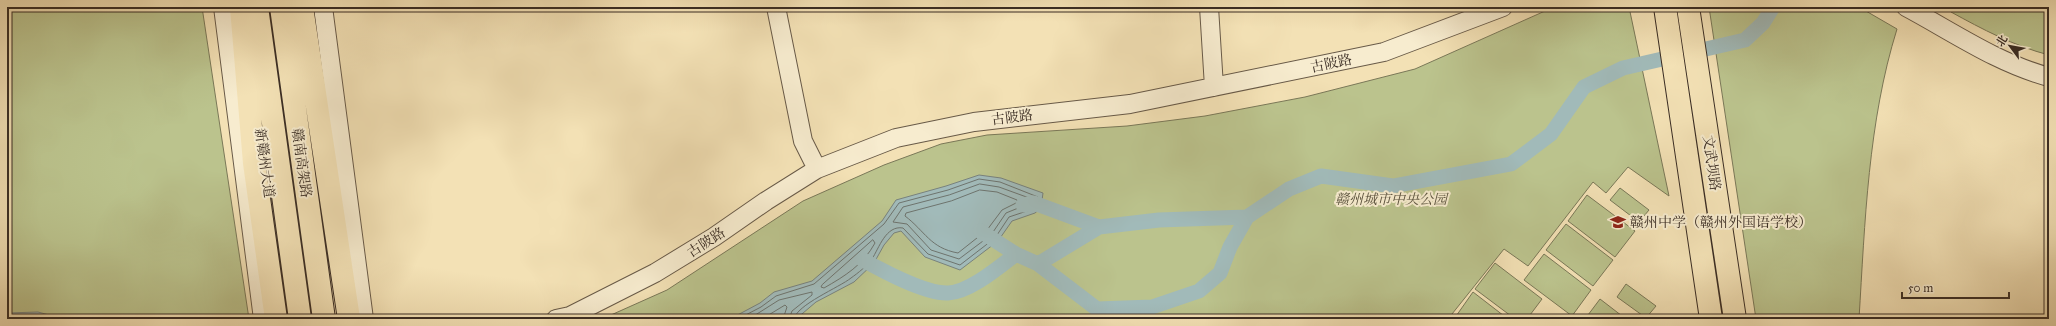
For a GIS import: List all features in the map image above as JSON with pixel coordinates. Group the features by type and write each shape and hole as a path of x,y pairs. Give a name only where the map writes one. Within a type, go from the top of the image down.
{"main road":[{"path":"242,7 254,163 276,319"},
{"name":"新赣州大道","path":"242,7 286,319"},
{"name":"赣南高架路","path":"258,7 300,319"},
{"name":"赣南高架路","path":"281,7 324,319"},
{"path":"301,7 338,319"},
{"path":"301,7 349,319"},
{"name":"文武坝路","path":"1666,7 1711,319"},
{"name":"文武坝路","path":"1688,7 1735,319"}],"street":[{"path":"223,7 263,319"},
{"path":"323,7 364,319"},
{"path":"776,7 803,141 816,169"},
{"path":"1209,7 1214,87"},
{"name":"古陂路","path":"556,319 570,316 654,274 714,237 816,169 896,138 1021,115 1130,104 1384,52 1503,7"},
{"path":"1906,7 2003,61 2028,71 2049,77"}],"green space":[{"path":"7,7 202,7 249,319 7,319"},
{"name":"赣州城市中央公园","path":"1554,7 1629,7 1669,196 1628,167 1606,193 1593,182 1528,266 1504,249 1448,319 602,319 667,290 803,201 884,165 941,144 987,135 1127,126 1205,116 1305,97 1415,69"},
{"path":"1709,7 1859,7 1897,29 1887,64 1869,172 1859,319 1756,319"},
{"path":"1950,7 2049,7 2049,55 2023,47 1986,31 1951,12"},
{"path":"1620,188 1649,210 1639,222 1610,200"},
{"path":"1587,195 1635,231 1615,257 1568,221"},
{"path":"1566,224 1613,260 1593,286 1546,250"},
{"path":"1544,254 1591,290 1572,316 1524,280"},
{"path":"1495,263 1542,299 1527,319 1515,319 1475,289"},
{"path":"1626,284 1656,306 1646,318 1617,297"},
{"path":"1473,292 1508,319 1454,319"},
{"path":"1600,299 1626,319 1585,319"}],"water":[{"path":"979,175 1001,178 1043,193 1041,208 1035,213 1012,221 998,241 960,270 925,257 901,231 894,233 884,245 874,263 854,282 816,302 796,319 730,319 760,303 774,292 812,281 882,221 896,200"},
{"path":"38,312 64,319 7,319 7,313"}],"waterway":[{"path":"980,231 1016,254 1038,264 1097,309 1152,307 1199,291 1220,273 1230,247 1247,217 1289,189 1321,176 1393,186 1511,164 1551,134 1584,87 1623,68 1745,40 1763,23 1773,7"},
{"path":"1023,205 1034,203 1099,227"},
{"path":"1038,264 1099,227 1159,220 1247,217"},
{"path":"863,260 916,286 928,290 948,293 957,292 975,284 1016,254"}],"place":[{"name":"赣州中学（赣州外国语学校）","path":"1618,222"}]}
